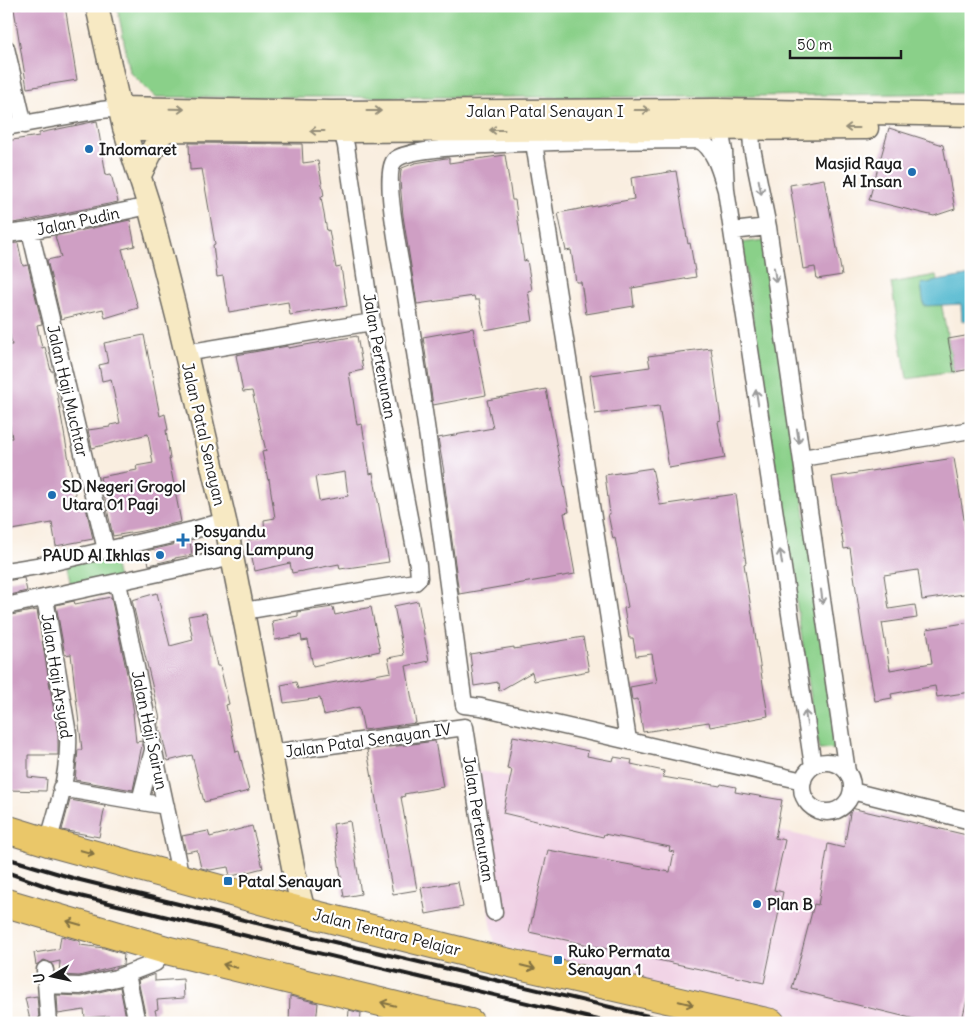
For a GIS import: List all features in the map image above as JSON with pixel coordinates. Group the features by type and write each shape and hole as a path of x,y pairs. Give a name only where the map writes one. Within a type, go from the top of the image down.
{"highway":[{"name":"Jalan Tentara Pelajar","path":"6,829 304,912 480,956 771,1023"},
{"path":"6,903 166,950 428,1019 470,1023"}],"main road":[{"name":"Jalan Patal Senayan","path":"97,6 149,206 225,521 294,872 304,912"},
{"name":"Jalan Patal Senayan","path":"107,6 127,124"},
{"name":"Jalan Patal Senayan I","path":"127,124 331,112 718,119 971,115"},
{"name":"Jalan Patal Senayan I","path":"127,124 166,130 342,131 718,119"},
{"name":"Jalan Patal Senayan I","path":"750,119 971,128"},
{"path":"140,175 159,137 166,130"},
{"path":"270,903 294,872"}],"street":[{"path":"6,48 24,125"},
{"path":"6,127 101,110 127,124"},
{"path":"718,119 724,151 726,190 732,231 813,766"},
{"path":"750,119 752,148 768,227 848,772 852,781 852,791 842,807 824,812 814,808 807,801 803,792 803,781 806,773 813,766 822,762 832,762 848,772"},
{"name":"Jalan Pertenunan","path":"244,612 418,581 420,576 372,322 346,146 342,131"},
{"path":"726,190 719,170 707,146 699,140 534,143 457,147 402,155 394,160 390,171 393,215 420,373 464,705 628,740 803,781"},
{"path":"534,143 628,740"},
{"name":"Jalan Pudin","path":"6,234 30,231 149,206"},
{"path":"732,231 768,227"},
{"name":"Jalan Haji Muchtar","path":"30,231 106,550"},
{"path":"185,354 372,322"},
{"path":"802,458 971,430"},
{"path":"6,571 37,566 225,521"},
{"path":"6,606 232,557"},
{"name":"Jalan Haji Sairun","path":"118,583 182,878"},
{"name":"Jalan Haji Arsyad","path":"45,598 68,734 67,764 48,842"},
{"name":"Jalan Pertenunan","path":"465,727 494,912"},
{"name":"Jalan Patal Senayan IV","path":"271,753 465,727"},
{"path":"140,801 154,748"},
{"path":"61,788 166,806"},
{"path":"852,791 971,821"},
{"path":"49,1023 45,978 80,986 116,978 155,962 166,950"},
{"path":"127,974 137,1023"}],"shaded area":[{"path":"465,768 794,834 971,876 971,1023 814,1023 495,947"}],"green space":[{"path":"117,6 971,6 971,93 686,97 155,97 130,72"},
{"path":"764,240 840,749 819,750 741,243"},
{"path":"936,275 954,372 907,379 891,283"},
{"path":"112,552 118,579 72,589 66,562"}],"water":[{"path":"971,275 971,321 962,321 961,304 924,306 921,284"}],"building":[{"path":"29,6 65,6 77,80 27,88 14,9"},
{"path":"97,121 106,175 111,174 118,202 6,224 6,141 39,136 39,133"},
{"name":"Masjid Raya Al Insan","path":"889,128 943,145 955,209 934,216 869,200"},
{"path":"189,143 302,144 303,163 318,161 324,196 321,197 327,231 329,230 336,268 341,267 347,306 290,315 288,302 229,312 223,276 217,277 213,245 215,244 202,169 190,170"},
{"path":"505,155 512,200 515,200 524,261 527,260 532,290 528,291 533,321 485,330 479,300 475,300 474,296 417,304 403,216 401,170 415,163 446,158 449,158 449,163"},
{"path":"676,171 688,244 690,243 696,277 632,288 634,306 586,314 581,282 576,282 571,250 566,251 558,213 634,199 631,178"},
{"path":"824,179 842,275 817,279 815,267 803,269 790,185"},
{"path":"130,220 135,246 122,249 138,308 105,318 103,309 61,319 47,260 61,257 55,236"},
{"path":"18,243 23,266 28,265 42,324 37,325 42,348 45,347 51,371 53,371 77,505 85,503 93,539 56,546 52,523 6,531 6,439 12,438 6,403 6,345 12,345 6,317 6,244"},
{"path":"473,328 486,395 433,405 423,337"},
{"path":"144,335 160,416 165,414 168,430 166,430 169,459 181,522 113,536 100,477 137,470 136,466 153,463 148,434 92,448 88,430 110,427 110,425 120,423 111,379 102,381 99,365 108,363 104,343"},
{"path":"971,335 971,369 954,372 948,339"},
{"path":"357,336 363,370 349,373 357,425 362,424 370,474 373,473 389,562 340,569 339,564 292,573 290,563 255,571 248,540 265,536 264,520 275,518 269,479 262,452 266,451 252,391 243,392 236,355 288,346 288,348","holes":["345,472 348,496 319,501 315,477"]},
{"path":"711,348 721,421 718,422 725,458 669,468 659,406 595,414 590,375 650,367 648,356"},
{"path":"546,389 569,512 564,513 575,574 459,594 438,438 493,428 487,400"},
{"path":"954,458 971,569 971,593 922,600 918,570 884,575 889,609 915,605 917,618 882,623 890,670 932,663 927,629 971,622 971,692 937,697 935,686 891,694 892,698 875,701 863,637 850,548 844,549 832,477"},
{"path":"652,468 660,505 736,494 746,563 744,564 768,716 710,727 709,722 643,732 638,699 632,700 630,687 657,682 652,654 636,656 633,638 629,638 624,608 628,607 615,538 613,539 608,514 610,514 605,475"},
{"path":"190,541 192,555 149,565 146,551"},
{"path":"24,578 27,591 6,596 6,581"},
{"path":"157,593 170,646 193,640 188,616 206,613 217,666 220,666 229,704 226,705 236,752 239,751 249,791 204,802 192,755 168,761 132,600"},
{"path":"111,597 130,688 136,742 142,741 133,790 75,780 78,750 82,750 71,654 65,655 56,605 74,601 75,604"},
{"path":"418,601 429,661 406,666 416,723 364,730 359,707 324,715 320,698 284,703 281,685 296,682 298,689 391,672 388,658 404,655 394,606"},
{"path":"333,607 335,615 371,607 380,651 313,666 308,640 302,641 301,635 275,640 272,621 298,616 298,612"},
{"path":"37,610 58,735 58,755 28,755 28,777 47,779 46,791 6,790 6,616"},
{"path":"583,637 589,671 534,681 532,672 499,691 498,682 474,686 470,654 514,647 514,649"},
{"path":"513,736 588,751 587,756 613,761 614,757 632,760 631,764 664,771 663,777 703,784 720,786 721,784 736,787 735,792 782,800 775,838 785,840 774,890 783,892 764,983 529,932 548,850 670,872 674,852 669,851 670,847 604,834 603,837 503,813 512,770 507,769"},
{"path":"435,741 443,787 404,794 405,796 401,797 417,890 393,894 367,750"},
{"path":"70,800 105,806 99,837 62,830"},
{"path":"851,808 971,836 971,984 961,1023 931,1023 792,989 814,904 818,905 828,844 844,848"},
{"path":"350,821 361,894 344,897 333,824"},
{"path":"252,826 263,868 230,876 228,867 210,870 201,868 197,850 186,852 182,836 208,831 210,837"},
{"path":"458,882 463,907 426,914 421,888"},
{"path":"61,936 80,941 80,945 104,948 124,954 123,965 79,976 59,975 60,961 51,963 44,960 36,965 34,953 59,949"},
{"path":"155,974 155,981 183,979 184,998 157,1000 158,1009 155,1010 158,1023 147,1023 138,980"},
{"path":"120,987 127,1023 109,1023 109,1016 85,1018 84,1010 58,1014 57,995 82,996"},
{"path":"37,996 39,1019 30,1020 25,998"},
{"path":"290,996 318,1003 316,1023 289,1023"},
{"path":"349,1010 361,1013 360,1023 348,1023"}],"railway":[{"path":"6,858 76,879 678,1023"},
{"path":"6,872 63,892 611,1023"}],"place":[{"name":"Indomaret","path":"89,149"},
{"name":"Masjid Raya Al Insan","path":"912,172"},
{"name":"SD Negeri Grogol Utara 01 Pagi","path":"52,495"},
{"name":"Posyandu Pisang Lampung","path":"183,540"},
{"name":"PAUD Al Ikhlas","path":"160,555"},
{"name":"Patal Senayan","path":"228,881"},
{"name":"Plan B","path":"757,904"},
{"name":"Ruko Permata Senayan 1","path":"558,960"}]}
